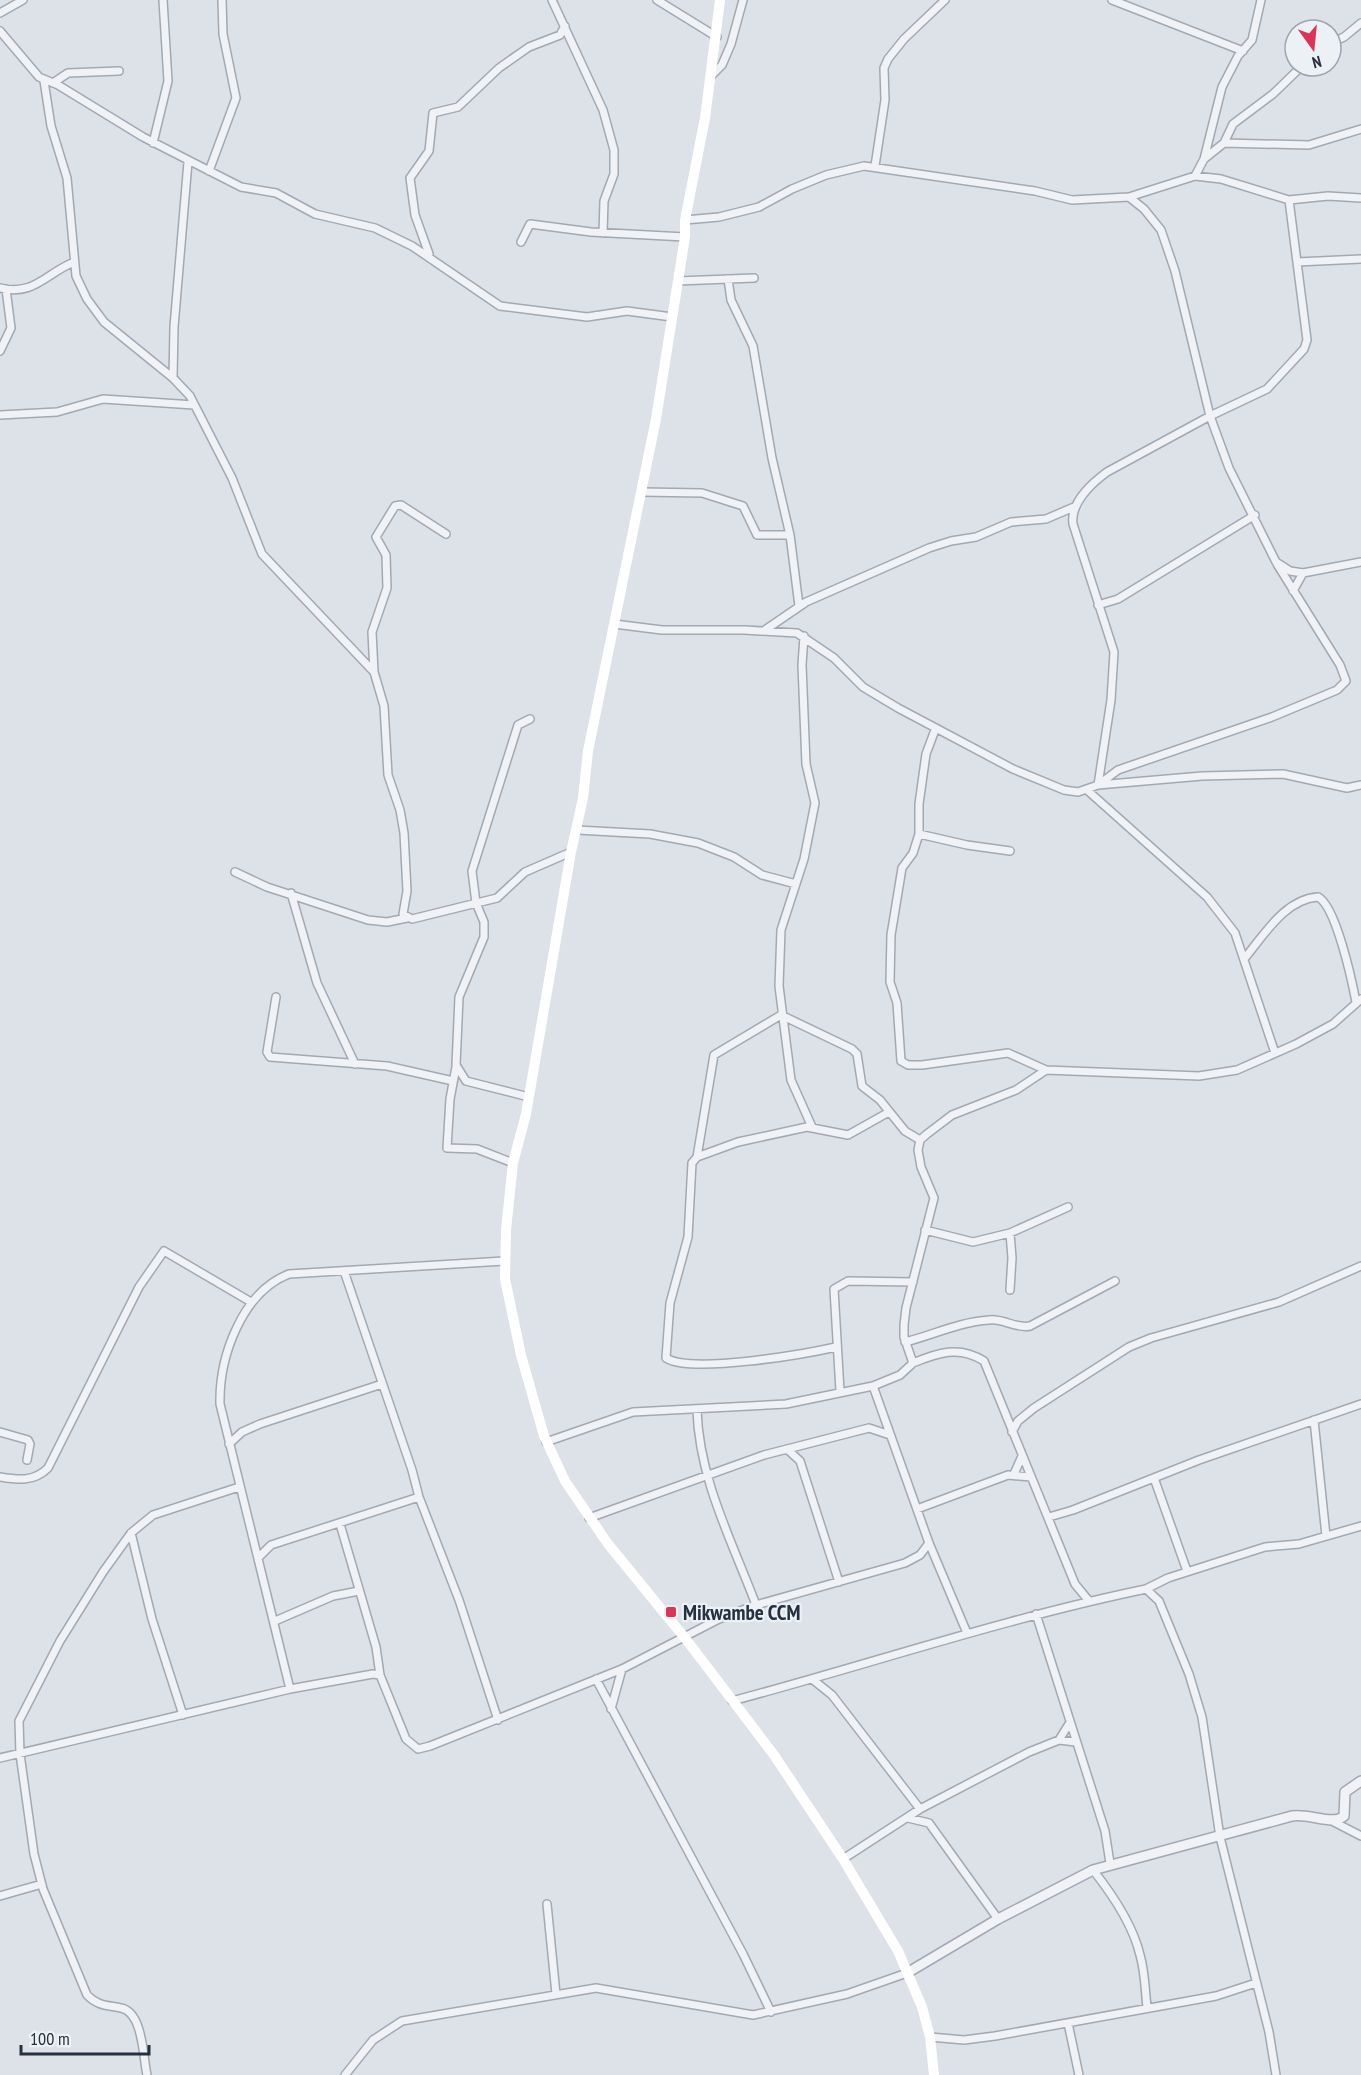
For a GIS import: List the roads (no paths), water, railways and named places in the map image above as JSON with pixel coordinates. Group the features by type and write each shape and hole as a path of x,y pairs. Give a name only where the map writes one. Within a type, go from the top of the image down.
{"main road":[{"path":"720,0 705,118 685,220 685,237 642,492 588,751 577,830 570,852 529,1097 513,1163 504,1261 512,1317 546,1442 565,1481 589,1518 685,1638 774,1755 843,1859 898,1951 922,2007 930,2037 934,2075"}],"street":[{"path":"0,13 23,0"},
{"path":"153,143 168,81 163,0"},
{"path":"209,171 236,98 223,34 222,0"},
{"path":"552,0 603,110 614,150 614,174 604,201 603,232"},
{"path":"657,0 717,37"},
{"path":"709,78 722,65 731,44 743,0"},
{"path":"875,166 885,100 884,68 888,59 904,39 945,0"},
{"path":"1112,0 1243,51"},
{"path":"1195,176 1204,159 1222,87 1252,40 1262,0"},
{"path":"1343,37 1361,23"},
{"path":"429,255 415,215 410,178 429,151 433,112 458,107 499,68 529,47 560,35 565,26"},
{"path":"0,31 44,81 51,126 67,178 76,276 87,299 104,322 173,378 194,405 232,478 262,554 374,672"},
{"path":"53,83 68,73 119,71"},
{"path":"1204,159 1224,143 1233,124 1273,94 1290,78"},
{"path":"44,81 53,83 188,162 252,191 276,193 315,213 375,228 429,255 484,297 500,306 587,317 627,311 672,317"},
{"path":"1224,143 1309,145 1361,129"},
{"path":"173,378 174,327 188,162"},
{"path":"685,220 719,217 759,207 792,189 826,175 847,168 875,166 1035,191 1072,200 1129,197 1195,176 1221,178 1289,200 1328,196 1361,198"},
{"path":"1098,785 1108,775 1126,767 1272,717 1336,690 1346,681 1340,665 1276,562 1255,515 1229,468 1210,416 1175,271 1163,237 1144,209 1129,197"},
{"path":"765,630 799,606 929,548 951,541 976,537 1011,522 1046,519 1074,507 1096,479 1107,472 1210,416 1267,389 1306,346 1289,200"},
{"path":"521,242 530,224 551,229 685,237"},
{"path":"1297,262 1361,259"},
{"path":"0,351 11,328 3,289 29,289 56,269 74,262"},
{"path":"678,281 754,278"},
{"path":"728,279 731,300 753,346 772,458 790,536 799,606"},
{"path":"0,414 57,412 103,399 194,405"},
{"path":"642,492 707,494 743,506 757,535 790,536"},
{"path":"407,918 403,911 407,891 404,833 400,810 388,775 384,706 374,672 372,632 387,588 386,555 376,537 395,506 401,505 446,534"},
{"path":"1074,507 1073,524 1098,605 1111,638 1114,657 1111,700 1098,785"},
{"path":"1098,605 1118,599 1255,515"},
{"path":"1276,562 1290,571 1303,573 1361,562"},
{"path":"1293,591 1303,573"},
{"path":"614,624 673,630 794,632 804,636 834,657 863,687 935,730 1064,790 1087,790 1098,785 1203,776 1282,774 1347,788 1361,785"},
{"path":"804,636 802,665 806,764 815,803 804,859 781,930 781,1015 792,1085 812,1127"},
{"path":"513,1163 477,1149 447,1148 456,1067 459,997 483,937 484,922 476,903 472,872 518,725 530,718"},
{"path":"935,730 926,754 919,804 919,834 913,853 902,868 891,935 890,982 897,1003 901,1061 908,1065 922,1065 1008,1053 1046,1070 1199,1076 1237,1070 1275,1053 1333,1024 1359,1001 1329,909 1318,897 1296,902 1273,924 1244,959"},
{"path":"1087,790 1207,897 1235,933 1275,1053"},
{"path":"577,830 650,834 698,843 734,857 762,875 796,884"},
{"path":"919,834 967,846 1010,851"},
{"path":"236,872 267,886 368,920 387,922 497,898 525,872 570,852"},
{"path":"291,893 317,983 355,1064"},
{"path":"276,998 267,1052 270,1057 387,1066 453,1081"},
{"path":"781,1015 852,1049 857,1054 862,1086 880,1100 905,1131 920,1140"},
{"path":"697,1157 714,1055 781,1015"},
{"path":"456,1067 463,1079 478,1086 529,1097"},
{"path":"920,1140 952,1115 1008,1094 1046,1070"},
{"path":"836,1347 758,1361 682,1362 666,1358 670,1303 688,1237 692,1163 697,1157 738,1142 812,1127 839,1135 849,1135 889,1112"},
{"path":"913,1363 906,1342 906,1308 933,1198 921,1167 920,1140"},
{"path":"925,1230 973,1242 1010,1233 1068,1207"},
{"path":"1010,1233 1012,1258 1010,1290"},
{"path":"0,1477 31,1479 39,1476 48,1468 139,1287 164,1251 251,1302"},
{"path":"290,1689 220,1404 220,1385 227,1352 251,1302 273,1280 289,1274 504,1261"},
{"path":"1012,1432 1018,1421 1034,1408 1129,1347 1151,1338 1279,1302 1361,1266"},
{"path":"344,1271 419,1497 459,1600 498,1720"},
{"path":"840,1391 834,1289 839,1285 854,1281 913,1282"},
{"path":"906,1342 949,1327 985,1320 1002,1319 1023,1327 1030,1326 1115,1281"},
{"path":"546,1442 633,1412 786,1404 873,1386 900,1375 913,1363 950,1350 976,1356 984,1361 1075,1584 1089,1601"},
{"path":"229,1444 242,1432 260,1424 382,1384"},
{"path":"873,1386 929,1544 967,1633"},
{"path":"1049,1517 1361,1404"},
{"path":"697,1410 699,1446 706,1474 756,1605"},
{"path":"589,1518 706,1474 868,1428 883,1415"},
{"path":"1314,1420 1326,1536"},
{"path":"868,1428 890,1435"},
{"path":"0,1432 28,1440 27,1460"},
{"path":"788,1449 800,1461 839,1582"},
{"path":"1014,1474 1022,1456"},
{"path":"917,1509 1014,1474 1031,1477"},
{"path":"1154,1478 1187,1571"},
{"path":"147,2075 137,2025 132,2013 123,2008 96,2004 87,1995 42,1884 34,1854 20,1754 19,1721 27,1702 96,1582 131,1533 153,1515 239,1487"},
{"path":"259,1557 271,1545 419,1497"},
{"path":"340,1524 376,1647 380,1675 406,1739 418,1749 453,1739 622,1669 719,1619 756,1605 905,1563 916,1558 929,1544"},
{"path":"732,1701 1036,1614 1146,1589 1187,1571 1265,1547 1299,1544 1361,1526"},
{"path":"131,1533 152,1619 183,1715"},
{"path":"255,1539 271,1545"},
{"path":"1146,1589 1159,1601 1189,1674 1202,1717 1220,1837 1257,1983 1276,2075"},
{"path":"275,1621 333,1596 359,1592"},
{"path":"1036,1614 1053,1661 1069,1724 1105,1831 1110,1863"},
{"path":"611,1709 622,1669"},
{"path":"0,1758 290,1689 358,1675 380,1675"},
{"path":"596,1679 743,1954 771,2012"},
{"path":"812,1679 832,1695 920,1809"},
{"path":"843,1859 920,1809 1059,1740 1069,1724"},
{"path":"1059,1740 1076,1743"},
{"path":"1332,1821 1344,1816 1345,1792 1361,1781"},
{"path":"345,2075 374,2040 402,2021 596,1988 623,1990 657,2000 721,2010 753,2014 771,2012 847,1995 907,1973 998,1919 1110,1863 1304,1814 1332,1821 1361,1836"},
{"path":"908,1818 929,1823 998,1919"},
{"path":"1093,1870 1107,1887 1133,1935 1140,1955 1147,2007"},
{"path":"0,1896 42,1884"},
{"path":"547,1904 556,1994"},
{"path":"930,2037 974,2039 1216,1996 1257,1983"},
{"path":"1068,2023 1079,2075"}],"place":[{"name":"Mikwambe CCM","path":"671,1612"}]}
